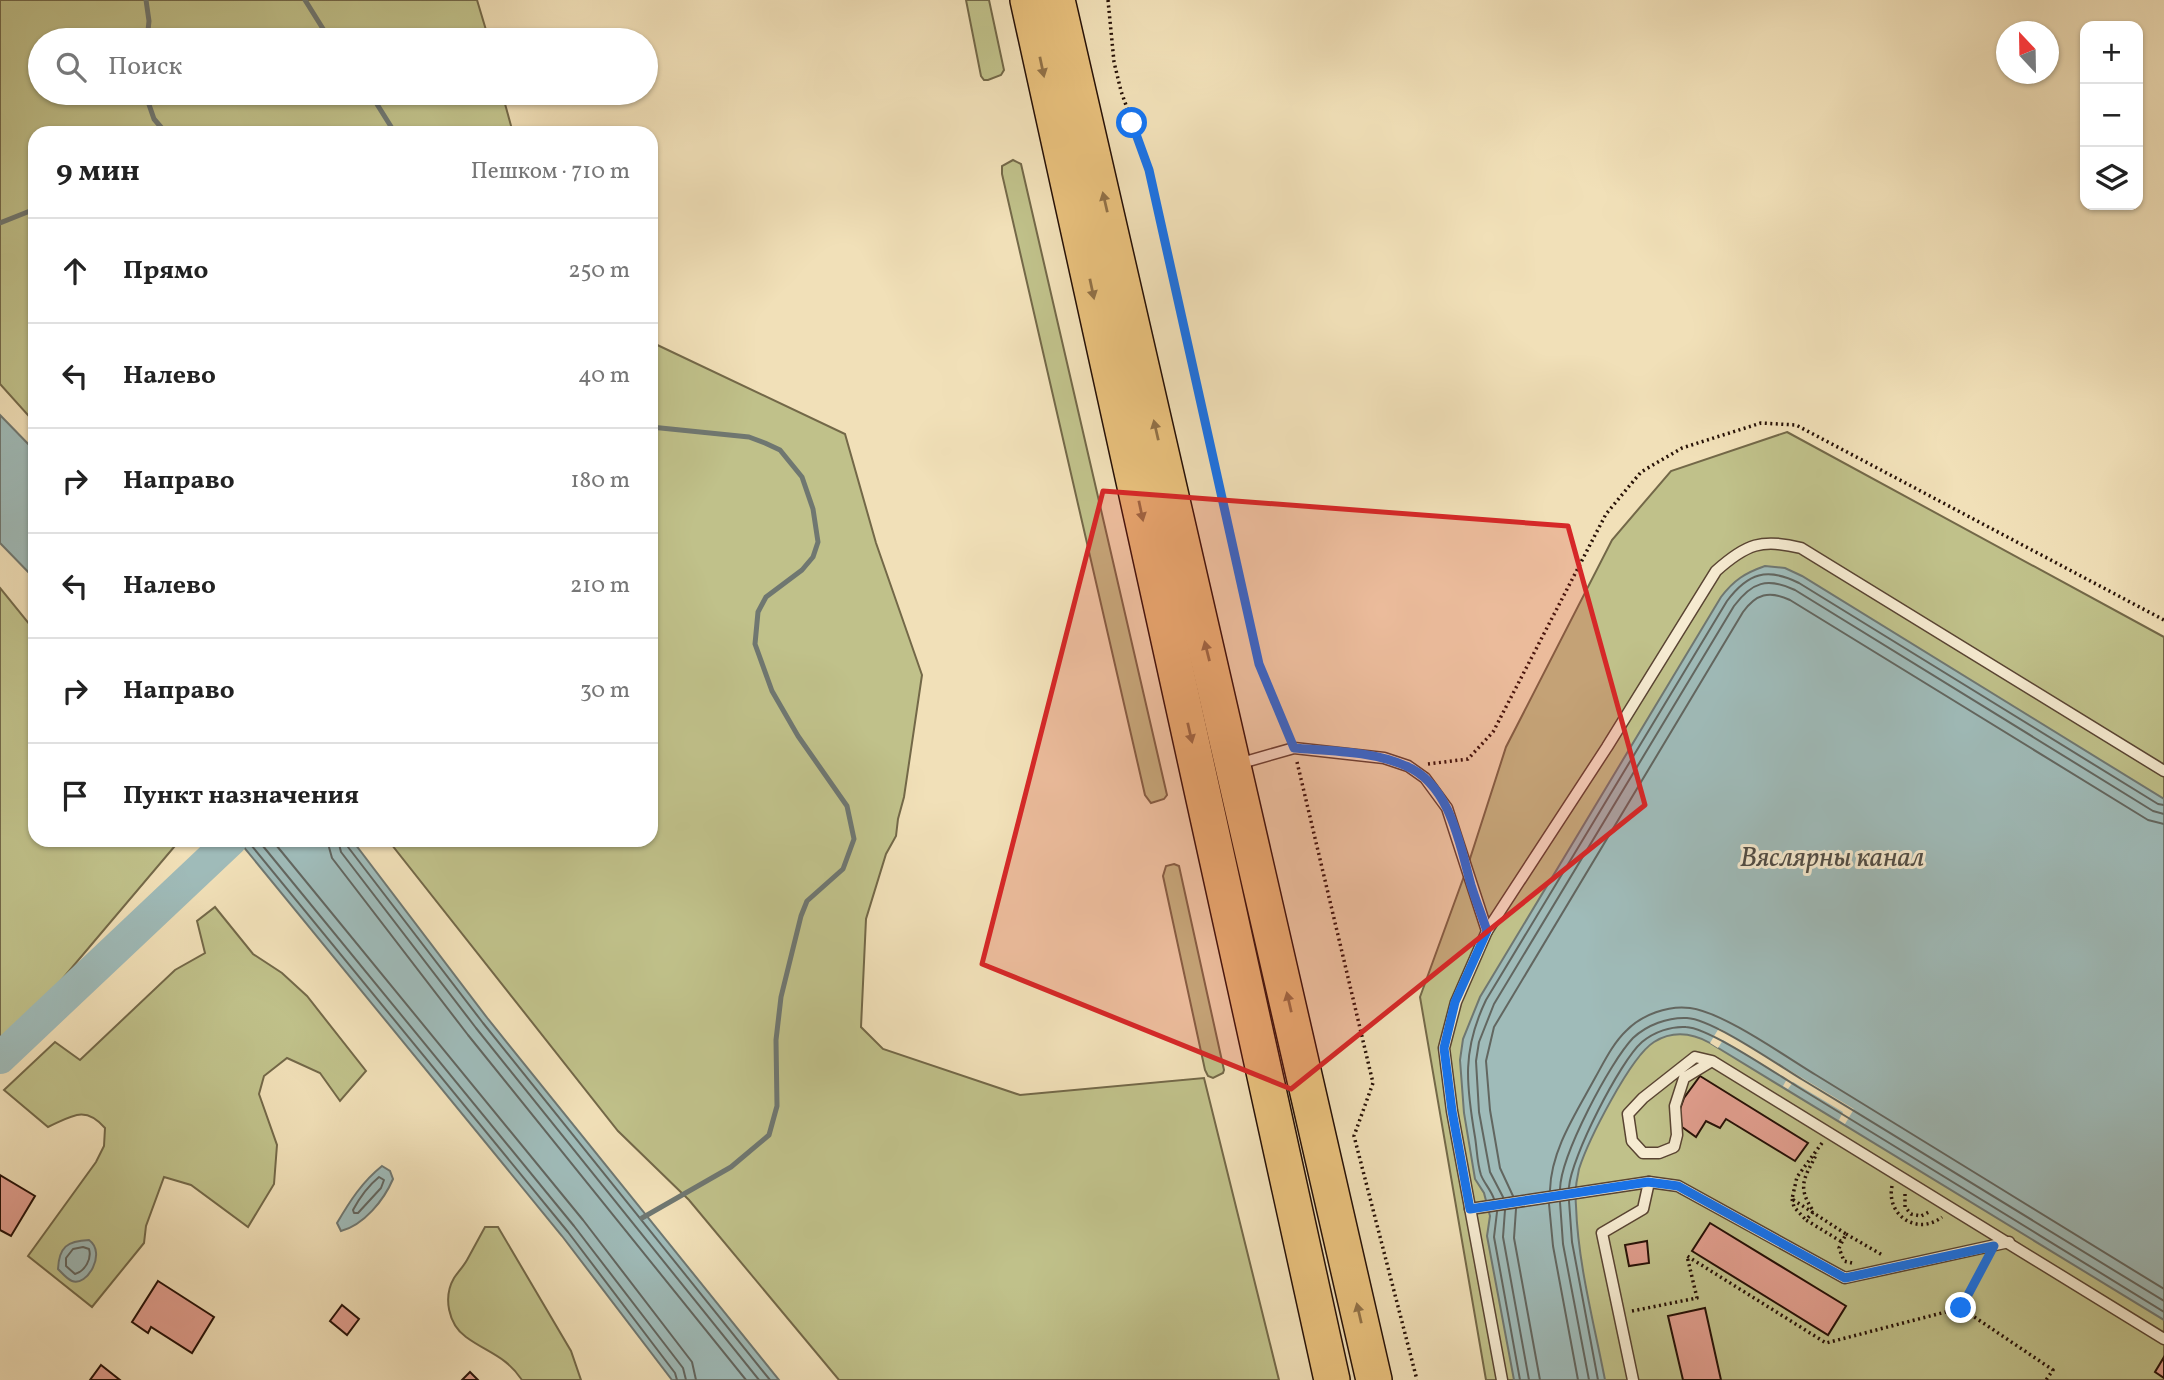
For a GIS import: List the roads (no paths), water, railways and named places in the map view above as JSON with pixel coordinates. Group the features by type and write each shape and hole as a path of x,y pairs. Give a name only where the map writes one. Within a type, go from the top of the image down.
{"highway":[{"path":"1028,0 1332,1380"},
{"path":"1057,0 1374,1380"},
{"path":"1071,0 1081,99"}],"lane":[{"path":"1502,1380 1473,1209 1452,1111 1444,1048 1455,1002 1487,931 1607,747 1716,571 1732,556 1754,545 1775,541 1801,548 2164,771"},
{"path":"1234,765 1294,748 1384,758 1408,766 1425,778 1447,808 1487,931"},
{"path":"1713,1061 1684,1078 1675,1106 1677,1135 1674,1147 1658,1153 1643,1153 1632,1141 1628,1114 1643,1098 1695,1057 1713,1061 2164,1339"},
{"path":"1473,1209 1648,1182 1678,1186 1845,1278 2009,1242"},
{"path":"1633,1380 1602,1233 1643,1209 1648,1182"}],"water":[{"path":"0,415 28,444 28,572 0,543"},
{"name":"Вяслярны канал","path":"1765,566 1785,568 1802,576 2164,799 2164,1320 1710,1043 1689,1035 1675,1035 1654,1042 1633,1064 1600,1120 1578,1174 1577,1228 1605,1380 1514,1380 1487,1236 1490,1216 1484,1193 1475,1179 1464,1113 1460,1060 1463,1039 1480,997 1721,597 1740,578"},
{"path":"244,847 357,847 488,1019 779,1380 672,1380 562,1236"},
{"path":"382,1166 390,1171 393,1179 384,1195 358,1223 341,1231 337,1223 347,1207 362,1185"},
{"path":"89,1240 96,1253 93,1268 84,1279 72,1281 58,1269 62,1250 75,1242"}],"waterway":[{"path":"146,0 148,28"},
{"path":"305,0 322,28"},
{"path":"149,105 154,119 160,126"},
{"path":"378,105 391,126"},
{"path":"0,223 28,212"},
{"path":"642,1218 731,1167 769,1135 777,1106 776,1040 781,997 801,916 807,901 843,869 854,839 847,806 798,736 772,691 755,644 758,612 766,597 802,570 813,557 818,542 813,509 802,477 780,450 749,437 658,428"},
{"path":"0,1058 224,847"}]}
